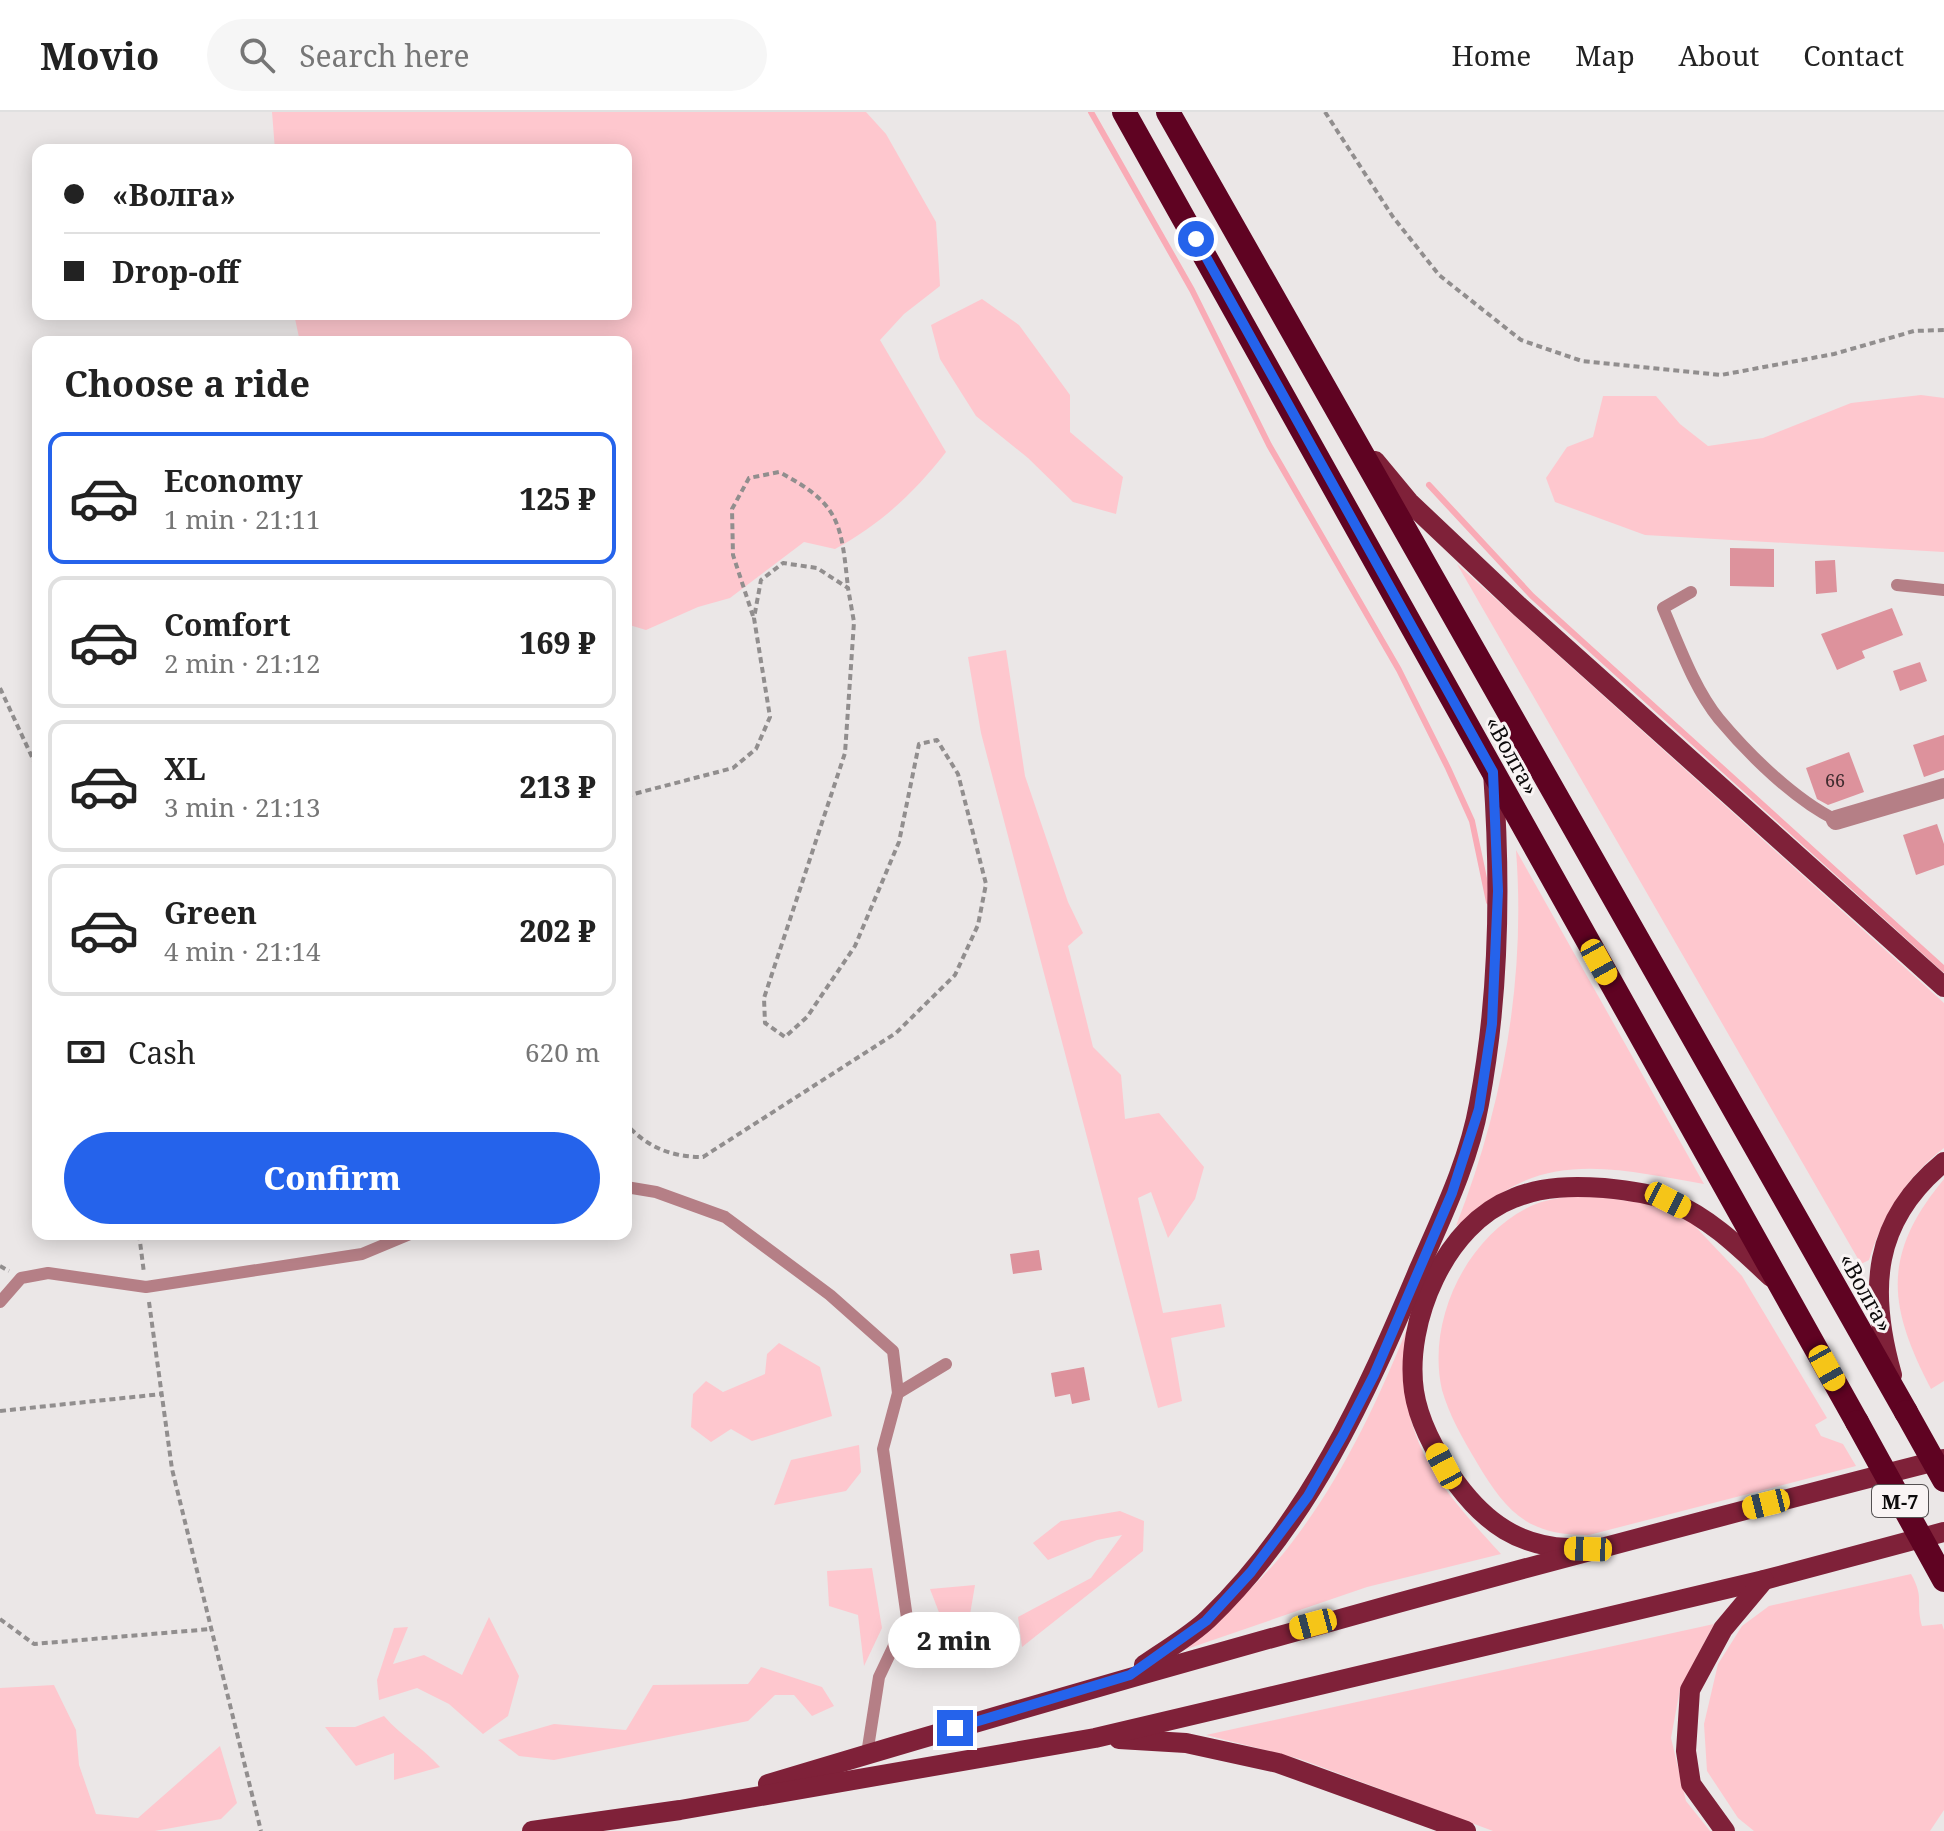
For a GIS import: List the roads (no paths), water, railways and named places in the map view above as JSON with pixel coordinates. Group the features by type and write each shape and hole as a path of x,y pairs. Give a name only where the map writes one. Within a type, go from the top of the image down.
{"highway":[{"name":"«Волга»","path":"1124,112 1944,1580"},
{"name":"«Волга»","path":"1168,112 1904,1409"},
{"name":"М-7","path":"1904,1409 1944,1480"}],"main road":[{"path":"1350,431 1409,502 1520,607 1944,987"},
{"path":"1130,1675 1206,1621 1251,1572 1308,1496 1374,1375 1452,1193 1479,1109 1492,1024 1499,865 1493,772"},
{"path":"1904,1409 1881,1335 1877,1280 1886,1236 1906,1202 1944,1162"},
{"path":"1588,1549 1539,1547 1489,1520 1444,1466 1424,1427 1414,1393 1412,1360 1423,1307 1448,1255 1477,1223 1511,1199 1543,1189 1621,1189 1668,1200 1718,1226 1782,1288"},
{"path":"680,1810 1130,1675 1588,1549 1944,1459"},
{"path":"532,1831 680,1810 1095,1738 1764,1580 1944,1532"},
{"path":"1725,1831 1691,1784 1686,1751 1690,1690 1723,1629 1764,1580"},
{"path":"1095,1738 1186,1743 1278,1763 1466,1831"}],"street":[{"path":"1836,820 1944,788"}],"lane":[{"path":"1897,585 1944,590"},
{"path":"1691,592 1663,608 1686,662 1718,718 1807,806 1836,820"},
{"path":"632,1188 656,1192 725,1217 830,1295 893,1351 898,1393 883,1449 907,1618 879,1677 867,1754"},
{"path":"0,1302 21,1278 48,1273 146,1287 362,1254 396,1240"},
{"path":"898,1393 946,1364"}],"waterway":[{"path":"1091,112 1192,290 1269,445 1399,670 1472,821 1489,902"},
{"path":"1429,485 1532,596 1944,969"}]}
